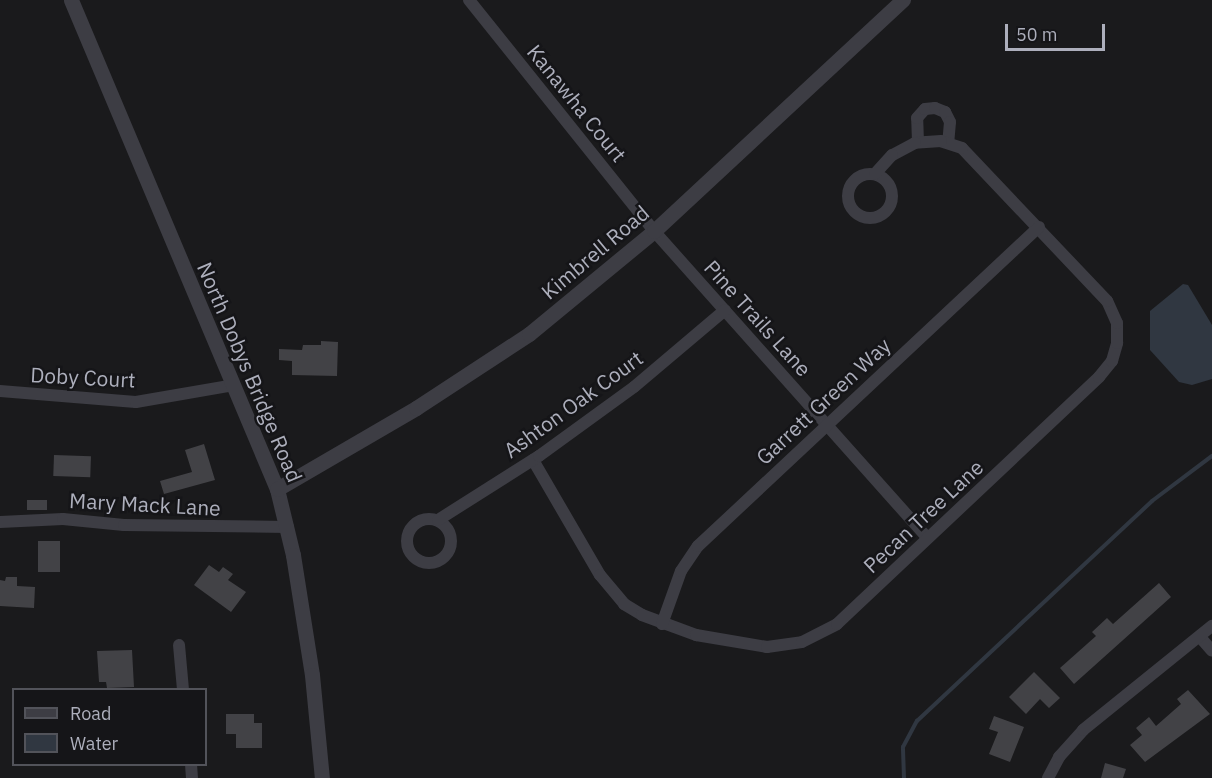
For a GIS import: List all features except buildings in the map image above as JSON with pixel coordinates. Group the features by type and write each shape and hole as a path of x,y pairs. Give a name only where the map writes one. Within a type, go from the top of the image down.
{"street":[{"name":"North Dobys Bridge Road","path":"71,0 277,489 288,527 312,675 322,778"},
{"name":"Kanawha Court","path":"469,0 654,231"},
{"name":"Kimbrell Road","path":"277,489 475,372 529,334 654,231 903,0"},
{"path":"918,142 916,124 920,113 936,108 949,117 948,143"},
{"name":"Pecan Tree Lane","path":"532,460 612,592 642,615 662,624 743,645 767,647 802,642 837,624 1099,377 1116,352 1117,324 1107,301 970,154 948,143 918,142 892,155 875,174"},
{"name":"Garrett Green Way","path":"662,624 681,571 698,546 1039,227"},
{"name":"Pine Trails Lane","path":"654,231 928,538"},
{"name":"Ashton Oak Court","path":"438,520 532,460 634,387 725,310"},
{"name":"Doby Court","path":"0,391 136,402 234,385"},
{"name":"Mary Mack Lane","path":"0,522 63,519 124,525 288,527"},
{"path":"1048,778 1059,757 1083,730 1212,626"},
{"path":"1200,637 1212,651"},
{"path":"179,645 183,688"}],"water":[{"path":"1183,284 1188,285 1212,325 1212,379 1192,385 1179,382 1150,350 1150,311"}],"waterway":[{"path":"904,778 903,747 917,721 1152,501 1212,456"}]}
